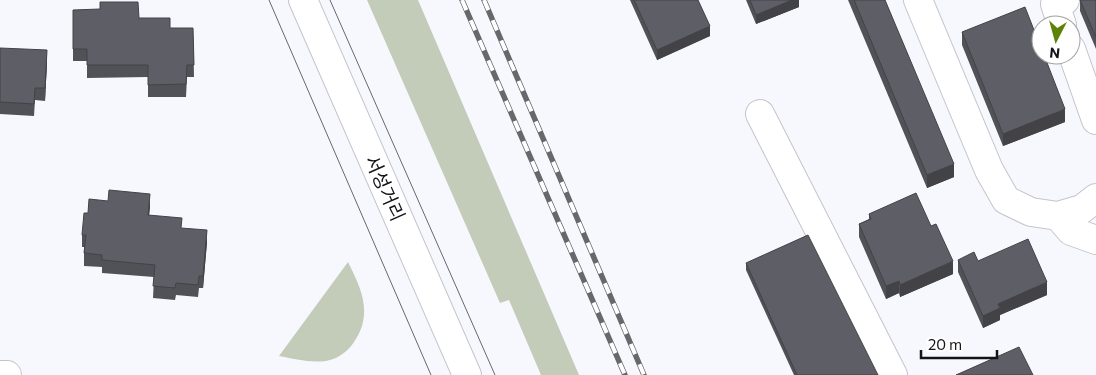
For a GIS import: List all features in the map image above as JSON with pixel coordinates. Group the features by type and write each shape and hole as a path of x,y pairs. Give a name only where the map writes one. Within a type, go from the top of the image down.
{"street":[{"name":"서성거리","path":"303,0 467,375"},
{"path":"918,0 990,170 1006,200 1031,212 1058,216 1082,209 1096,198"},
{"path":"1059,15 1055,4 1065,0"},
{"path":"1077,65 1096,120"},
{"path":"760,114 893,375"},
{"path":"1058,216 1072,231 1096,240"},
{"path":"0,374 7,375"}],"green space":[{"path":"367,0 418,0 579,375 541,375 509,300 500,303"},
{"path":"348,262 358,282 364,312 360,332 352,345 340,356 324,361 304,361 279,356"}],"building":[{"path":"634,0 698,0 710,26 657,50"},
{"path":"750,0 792,0 756,15"},
{"path":"854,0 885,0 954,164 927,175"},
{"path":"1080,0 1096,0 1096,37"},
{"path":"100,2 138,2 139,18 170,18 170,28 193,28 194,65 187,65 186,84 148,85 148,65 87,65 87,49 73,49 73,10 100,9"},
{"path":"1025,7 1031,22 1031,65 1048,65 1065,109 1003,134 962,32"},
{"path":"0,48 47,50 45,88 35,88 34,104 0,102"},
{"path":"109,190 150,194 148,215 182,218 181,228 207,230 203,276 199,276 198,285 176,283 175,288 153,286 155,265 102,260 102,255 84,253 86,235 82,235 84,213 88,213 89,199 108,201"},
{"path":"916,193 931,226 936,224 953,261 900,285 899,281 886,286 859,224 871,219 869,214"},
{"path":"808,235 878,375 797,375 746,263"},
{"path":"1028,239 1047,282 998,304 1000,308 983,316 958,260 974,252 978,261"},
{"path":"1019,347 1033,375 956,375"}],"tram line":[{"path":"269,0 431,375"},
{"path":"330,0 495,375"}],"railway":[{"path":"462,0 625,375"},
{"path":"484,0 644,375"}]}
